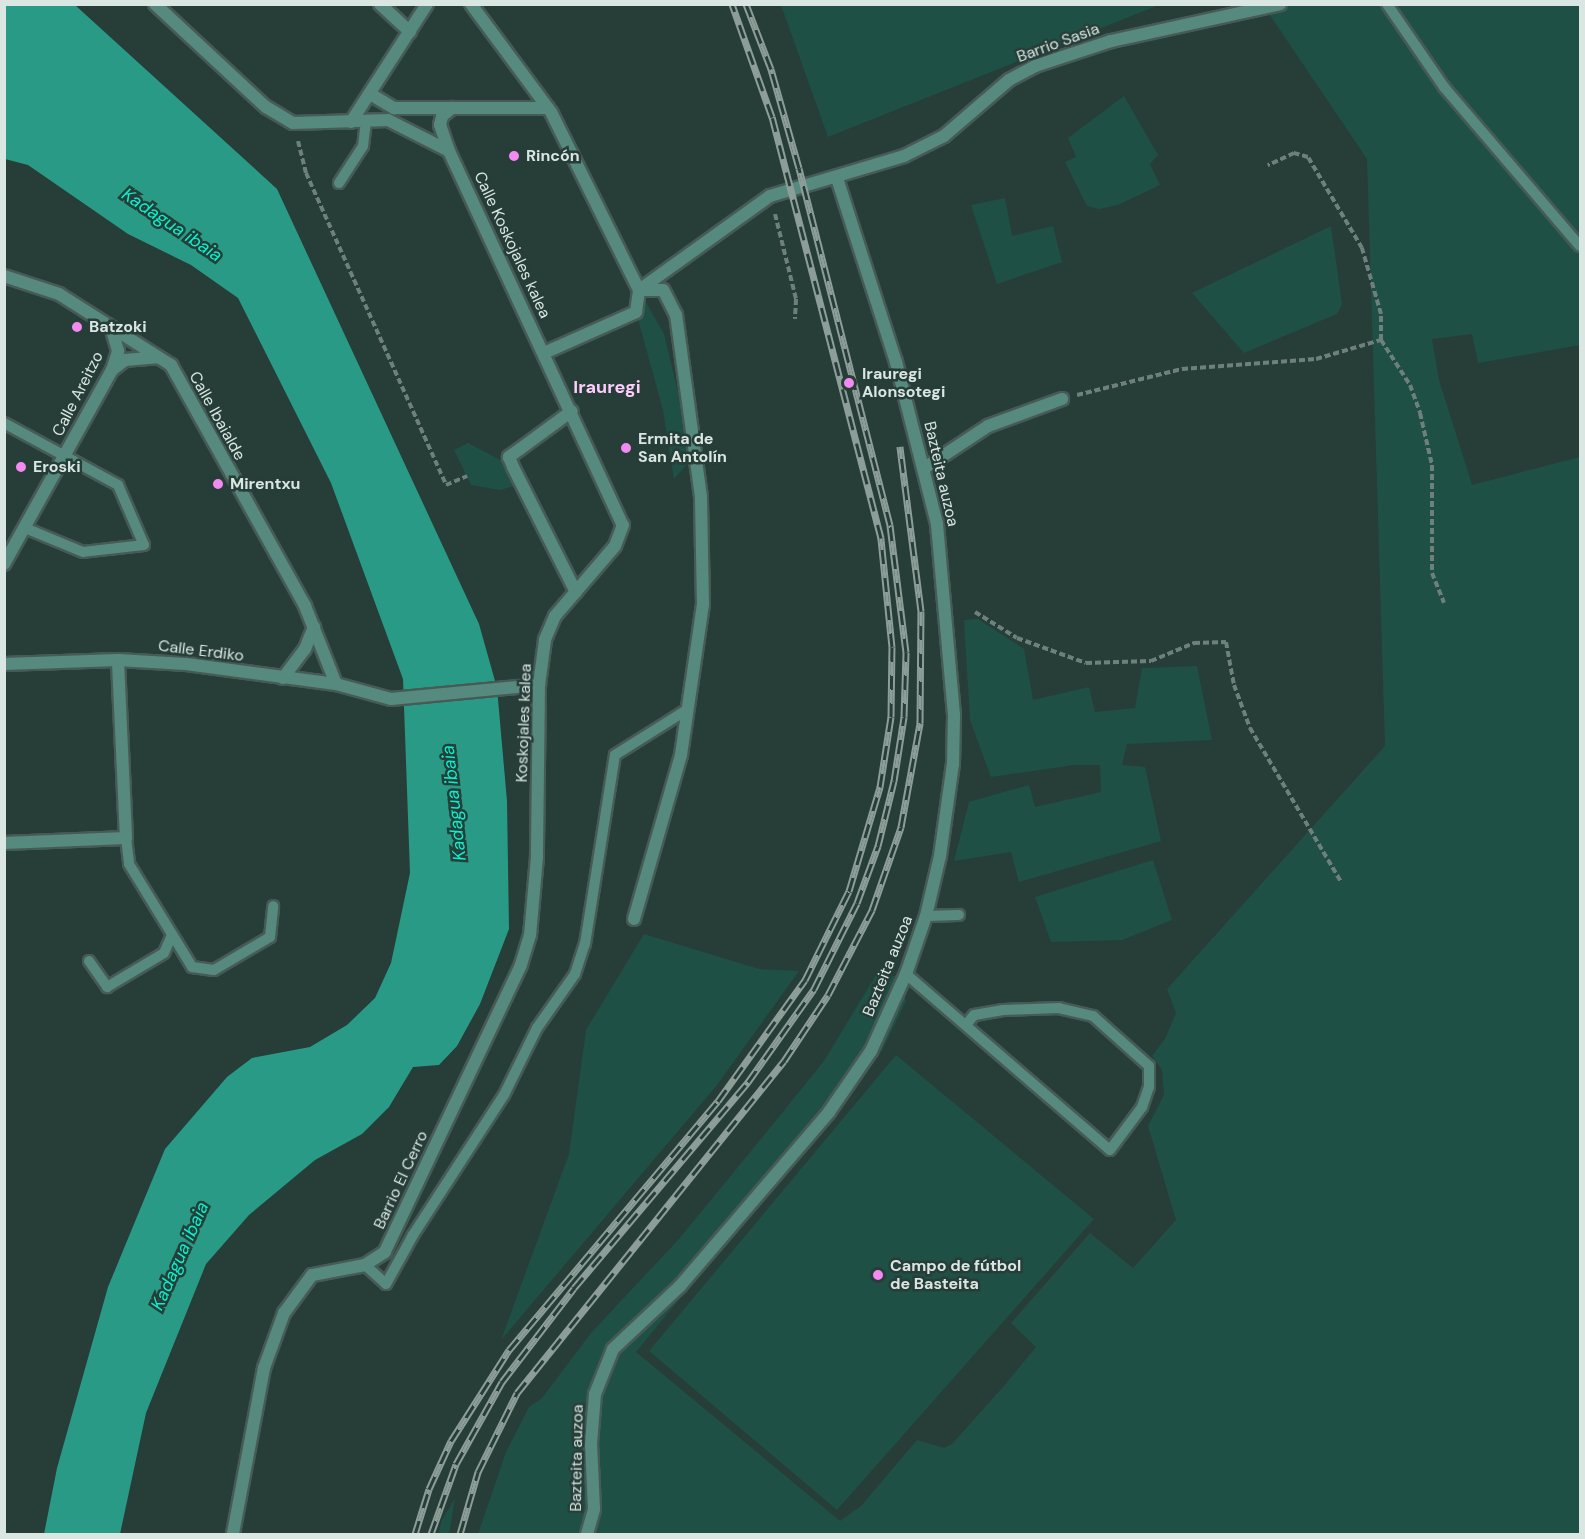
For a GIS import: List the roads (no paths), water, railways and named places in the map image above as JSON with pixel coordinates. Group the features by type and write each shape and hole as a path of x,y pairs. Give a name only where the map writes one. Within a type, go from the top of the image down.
{"street":[{"path":"155,4 266,107 293,123 388,120 449,151"},
{"path":"380,4 410,32"},
{"path":"351,122 372,95 427,4"},
{"path":"471,4 548,108 639,290 636,312 544,353"},
{"name":"Barrio Sasia","path":"837,178 904,156 944,136 1009,80 1035,66 1112,41 1280,4"},
{"path":"372,95 394,108 548,108"},
{"name":"Calle Koskojales kalea","path":"452,108 442,116 440,125 449,151 544,353"},
{"path":"639,290 770,196 837,178"},
{"name":"Bazteita auzoa","path":"587,1534 594,1509 594,1402 613,1349 680,1286 829,1112 871,1051 906,974 926,915 948,810 954,716 944,580 926,467 881,312 837,178"},
{"name":"Calle Ibaialde","path":"4,276 59,294 112,330 171,365 314,627 336,684"},
{"path":"633,919 681,755 703,604 701,497 676,315 663,290 639,290"},
{"name":"Calle Areitzo","path":"4,564 112,370 118,351 112,330"},
{"name":"Koskojales kalea","path":"521,964 530,935 537,857 539,685 545,640 555,616 620,538 623,525 544,353"},
{"path":"112,370 125,360 157,357"},
{"path":"926,467 987,426 1062,399"},
{"path":"572,411 509,457 511,468 576,592"},
{"path":"283,678 305,649 314,627"},
{"path":"4,843 126,838 118,660"},
{"name":"Calle Erdiko","path":"4,664 118,660 336,684 391,699 539,685"},
{"name":"Barrio El Cerro","path":"233,1534 264,1368 284,1313 312,1275 365,1265 385,1252 411,1204 521,964"}],"lane":[{"path":"1387,4 1444,87 1581,246"},
{"path":"339,183 363,146 366,121"},
{"path":"4,423 118,485 144,545 83,552 25,528"},
{"path":"365,1265 386,1284 413,1235 504,1095 537,1028 574,974 585,944 615,755 688,709"},
{"path":"126,838 129,864 192,968 214,970 270,937 273,906"},
{"path":"926,915 959,915"},
{"path":"89,961 107,987 164,953 172,935"},
{"path":"906,974 1110,1150 1142,1107 1149,1087 1149,1066 1093,1016 1059,1008 1003,1010 974,1014 966,1025"}],"water":[{"name":"Kadagua ibaia","path":"4,5 75,5 277,189 479,624 497,688 507,801 509,929 480,1004 457,1046 439,1065 413,1067 389,1107 362,1134 315,1160 249,1215 206,1264 146,1413 120,1534 44,1534 57,1468 108,1287 165,1149 227,1077 252,1058 310,1047 347,1025 375,998 391,963 410,873 403,679 331,483 238,298 191,265 128,234 28,165 5,159"}],"railway":[{"path":"415,1534 429,1489 451,1441 509,1350 718,1101 805,980 849,891 880,787 891,717 892,647 881,538 772,117 732,4"},
{"path":"431,1534 456,1464 502,1382 574,1288 748,1082 814,989 857,903 878,846 894,781 904,717 906,652 890,525 799,168 771,69 746,4"},
{"path":"460,1534 478,1472 517,1393 784,1061 828,995 872,910 901,827 920,723 921,611 900,446"}],"place":[{"name":"Rincón","path":"514,156"},
{"name":"Batzoki","path":"77,327"},
{"name":"Irauregi Alonsotegi","path":"849,383"},
{"name":"Ermita de San Antolín","path":"626,448"},
{"name":"Eroski","path":"21,467"},
{"name":"Mirentxu","path":"218,484"},
{"name":"Campo de fútbol de Basteita","path":"878,1275"}],"district":[{"name":"Irauregi","path":"607,387"}]}
